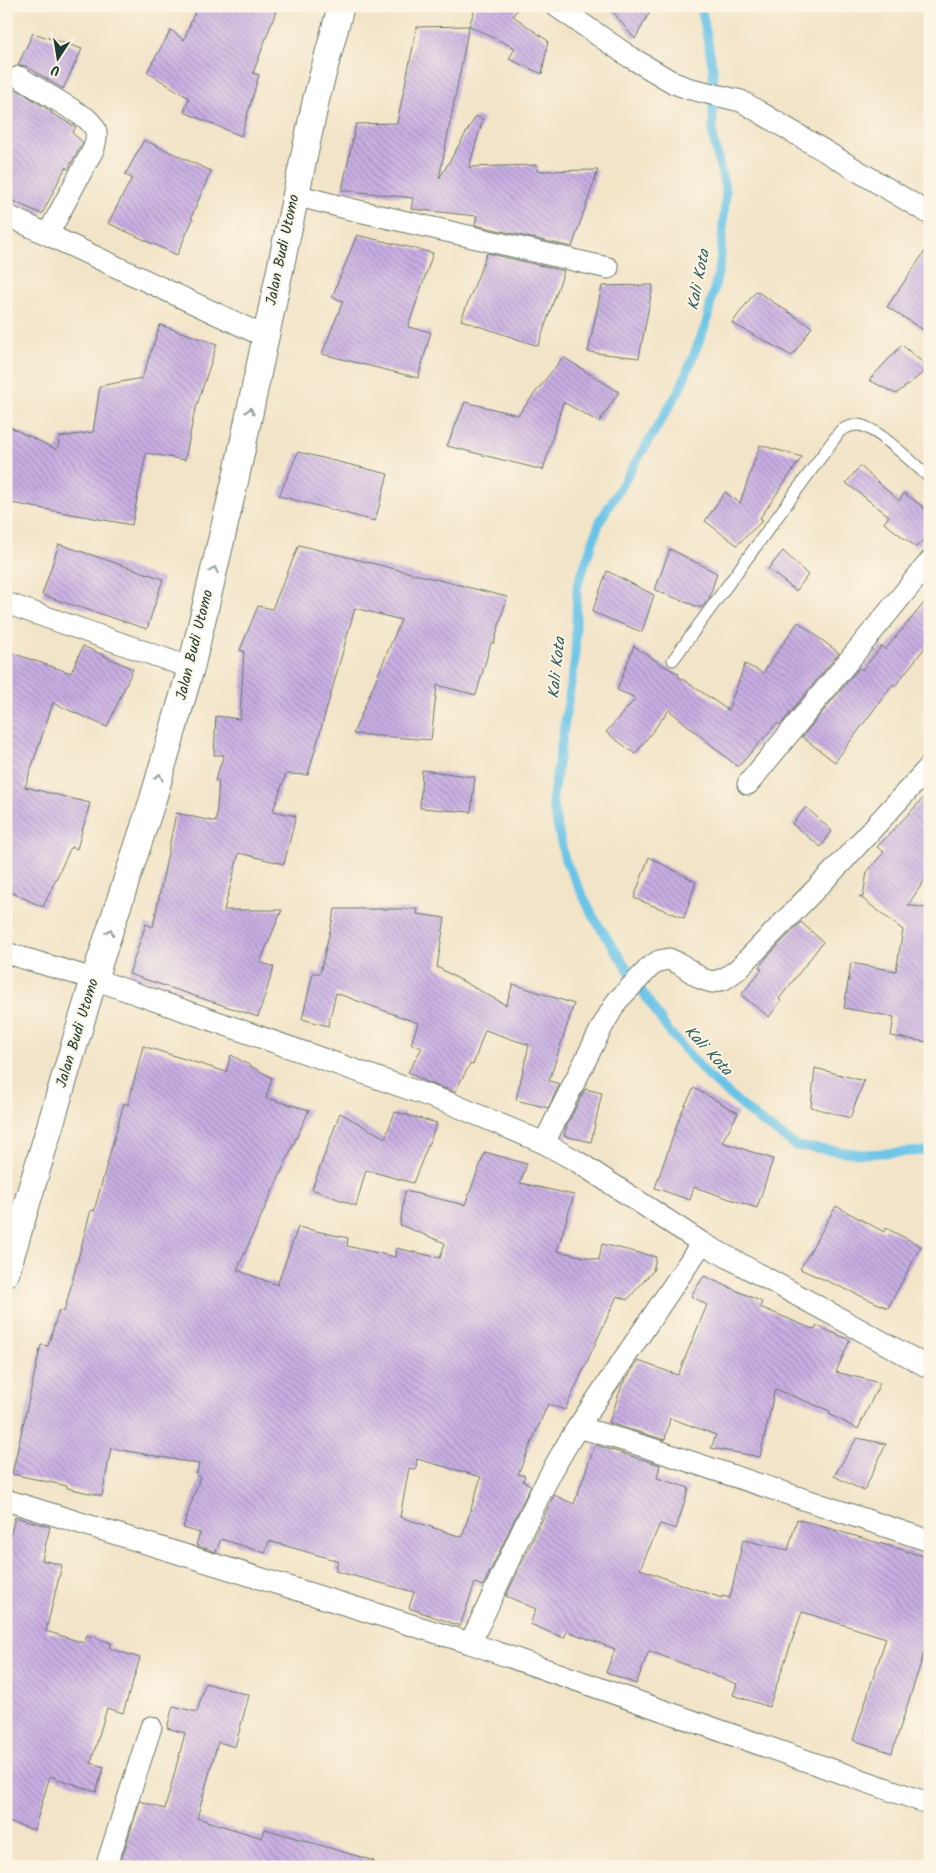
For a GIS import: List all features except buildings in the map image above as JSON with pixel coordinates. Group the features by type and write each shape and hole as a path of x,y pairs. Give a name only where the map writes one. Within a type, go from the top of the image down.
{"street":[{"name":"Jalan Budi Utomo","path":"6,1273 94,978 153,799 191,668 236,478 318,92 341,6"},
{"path":"556,6 630,57 674,83 741,101 930,214"},
{"path":"19,77 86,118 95,126 97,136 94,148 48,234"},
{"path":"295,194 360,211 608,268"},
{"path":"6,215 266,337"},
{"path":"748,784 930,561"},
{"path":"6,603 191,668"},
{"path":"544,1143 602,1026 617,1001 650,967 659,961 670,959 702,979 712,982 724,979 737,970 930,766"},
{"path":"6,953 94,978 452,1104 544,1143 578,1162 702,1243 930,1368"},
{"path":"470,1643 556,1461 702,1243"},
{"path":"578,1427 643,1446 930,1541"},
{"path":"6,1500 470,1643 930,1804"},
{"path":"106,1867 151,1727"}],"lane":[{"path":"673,660 840,431 848,426 858,425 872,429 930,478"}],"waterway":[{"name":"Kali Kota","path":"701,6 713,69 713,139 726,191 720,264 706,324 680,389 600,521 577,587 575,659 552,802 565,860 594,918 667,1029 708,1076 755,1117 796,1146 863,1154 930,1151"}]}
